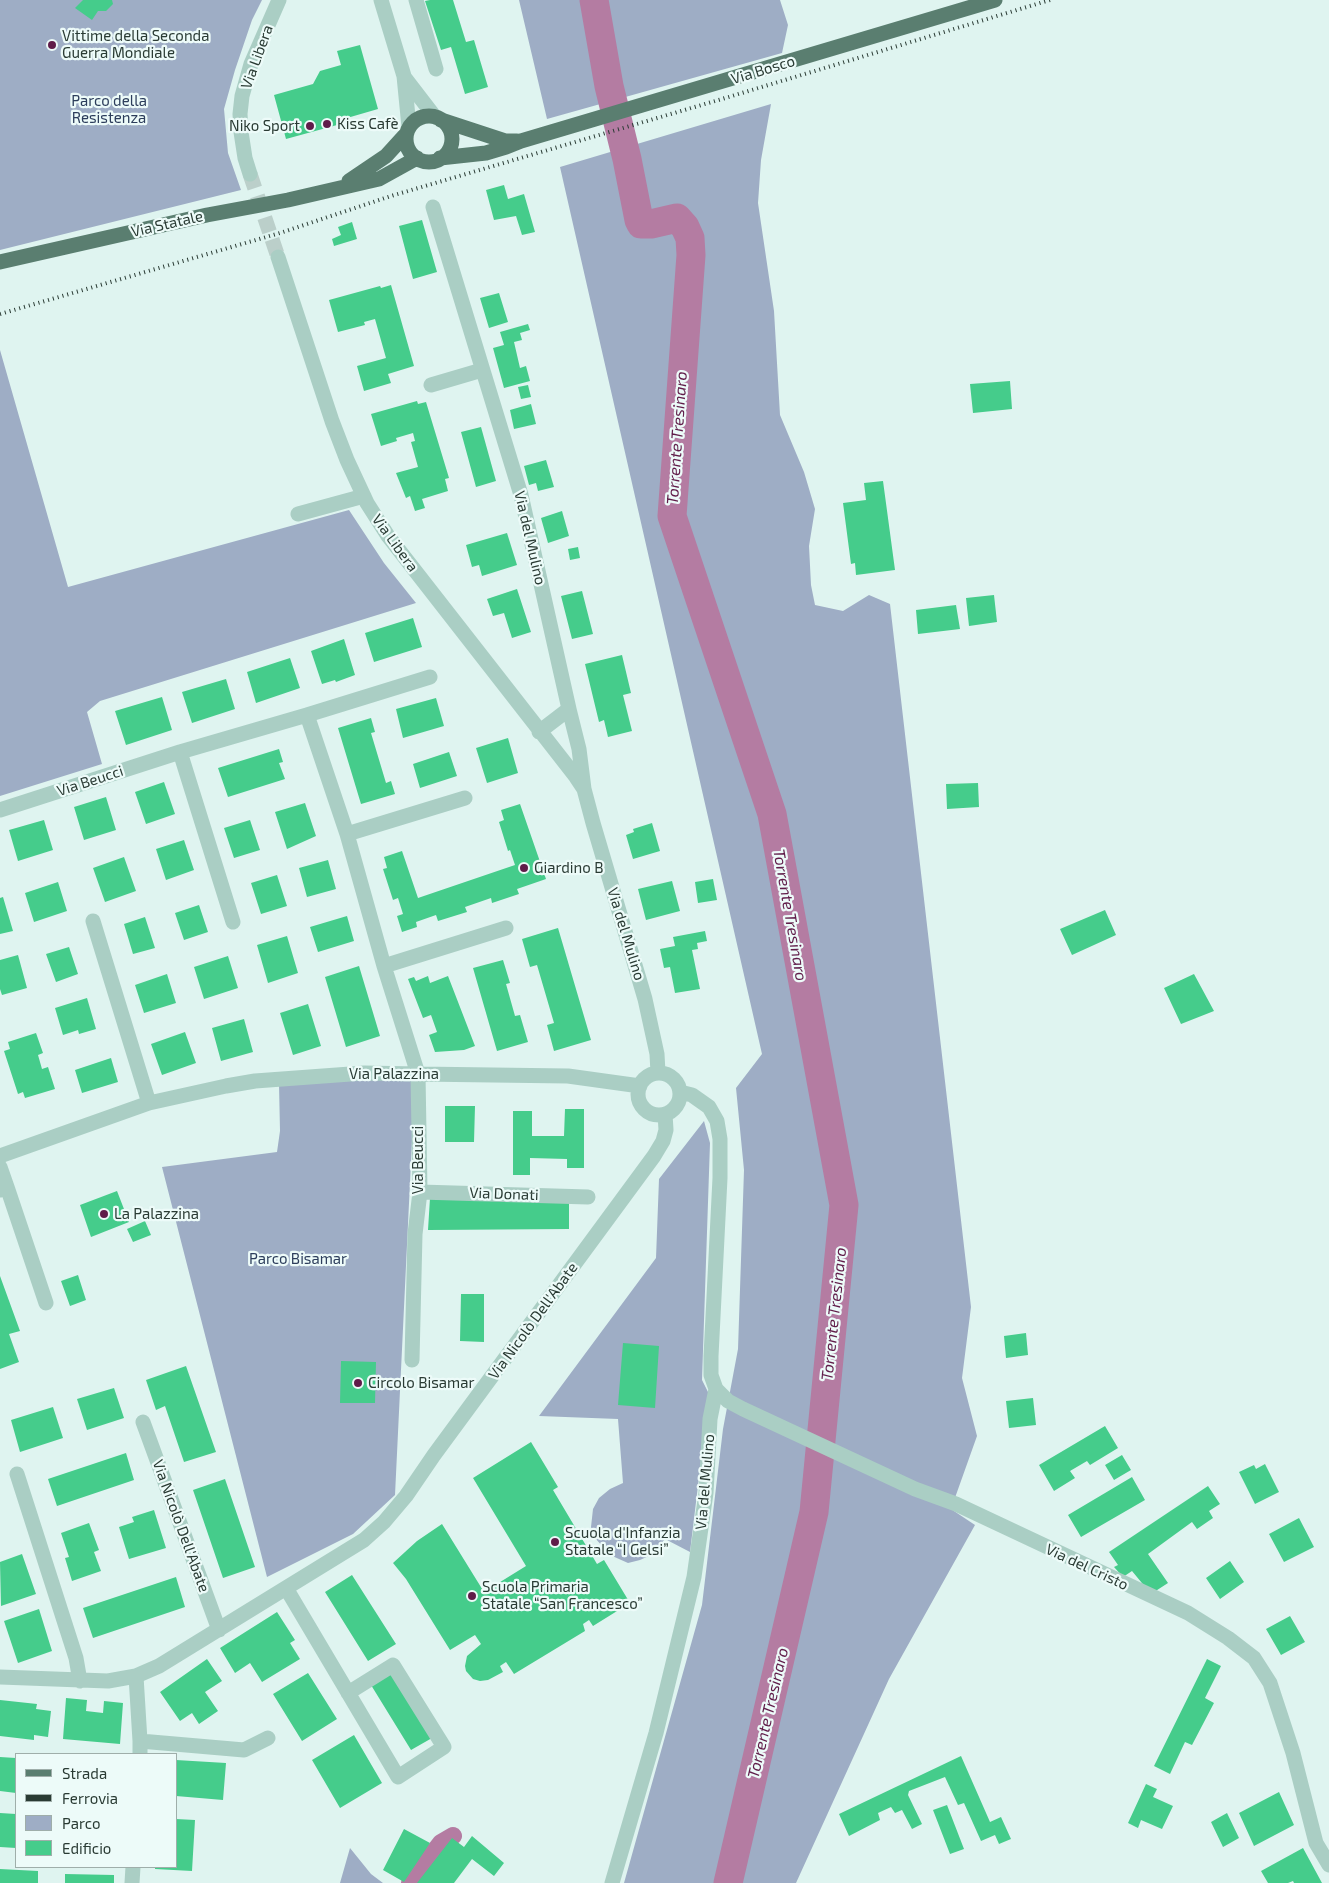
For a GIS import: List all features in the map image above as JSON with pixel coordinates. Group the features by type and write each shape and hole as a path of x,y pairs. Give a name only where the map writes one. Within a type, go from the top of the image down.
{"main road":[{"name":"Via Bosco","path":"526,139 995,0"},
{"name":"Via Statale","path":"335,189 386,156 420,118 438,118"},
{"path":"438,118 504,141 526,139"},
{"path":"438,118 450,131 451,138 447,152 440,158"},
{"path":"408,131 406,142 408,148 417,158"},
{"name":"Via Statale","path":"0,262 207,215 379,179 417,158 430,162 440,158 486,153 526,139"}],"street":[{"name":"Via Libera","path":"250,174 245,158 240,114 242,96 251,64 279,0"},
{"path":"381,0 404,76 408,131"},
{"path":"416,0 436,69"},
{"path":"404,76 438,118"},
{"name":"Via del Mulino","path":"433,207 521,495 579,749 584,789 624,934 645,999 657,1054 658,1074"},
{"name":"Via Libera","path":"278,257 332,421 347,460 364,496 388,536 584,789"},
{"path":"431,385 482,370"},
{"path":"298,514 364,496"},
{"name":"Via Beucci","path":"0,810 180,752 430,677"},
{"path":"539,732 569,709"},
{"name":"Via Beucci","path":"307,715 347,834 384,966 418,1074 420,1192 415,1234 412,1360"},
{"path":"180,752 233,922"},
{"path":"347,834 465,798"},
{"path":"93,921 149,1103"},
{"path":"384,966 506,928"},
{"name":"Via Palazzina","path":"0,1156 149,1103 255,1081 364,1073 568,1076 640,1086"},
{"path":"658,1074 664,1074 675,1081 680,1092 678,1103 674,1108 665,1114 659,1115 646,1110 639,1100 640,1086 645,1079 658,1074"},
{"name":"Via del Mulino","path":"612,1883 656,1733 694,1577 704,1509 710,1419 716,1389 711,1375 711,1356 720,1178 720,1139 716,1121 709,1106 692,1095 680,1092"},
{"name":"Via Nicolò Dell'Abate","path":"0,1677 108,1681 136,1676 159,1666 364,1540 384,1522 406,1496 457,1423 654,1156 666,1130 665,1114"},
{"path":"0,1167 4,1188 46,1303"},
{"name":"Via Donati","path":"420,1192 588,1197"},
{"name":"Via del Cristo","path":"716,1389 728,1401 743,1409 915,1489 956,1504 1188,1613 1228,1638 1254,1658 1270,1684 1293,1753 1316,1843 1329,1865"},
{"name":"Via Nicolò Dell'Abate","path":"143,1422 219,1630"},
{"path":"17,1474 76,1658 80,1681"},
{"path":"286,1588 348,1693 398,1777 444,1747 393,1665 348,1693"},
{"path":"136,1676 140,1748 244,1750 268,1738"},
{"path":"132,1883 133,1868"}],"green space":[{"name":"Parco della Resistenza","path":"0,0 262,0 252,20 224,109 228,153 241,190 0,250"},
{"path":"519,0 780,0 788,25 782,53 547,119"},
{"path":"771,104 761,160 758,203 774,311 780,415 804,472 815,509 809,546 811,585 815,605 843,611 869,595 890,604 971,1307 962,1378 977,1436 951,1509 975,1525 889,1679 796,1883 624,1883 702,1605 723,1429 738,1349 744,1170 736,1088 762,1054 560,167"},
{"path":"0,350 68,587 349,510 384,563 416,603 100,701 87,712 102,764 0,796"},
{"name":"Parco Bisamar","path":"415,1078 395,1495 353,1534 267,1577 162,1167 277,1152 280,1131 279,1084"},
{"path":"704,1121 710,1143 702,1380 709,1394 690,1552 665,1539 653,1554 628,1563 610,1555 595,1538 591,1527 593,1509 599,1498 610,1489 623,1483 618,1419 539,1416 656,1258 659,1179"},
{"path":"350,1848 371,1874 383,1883 340,1883"}],"building":[{"path":"83,0 112,0 113,4 106,11 98,11 92,20 75,8"},
{"path":"453,0 466,42 474,40 488,87 465,94 451,47 441,50 425,1"},
{"path":"360,45 378,109 347,118 348,122 286,139 274,95 313,84 320,71 341,65 337,51"},
{"path":"504,185 508,199 524,194 535,232 522,235 516,216 494,220 486,190"},
{"path":"422,220 437,272 413,279 399,226"},
{"path":"352,222 357,239 334,246 332,239 341,235 338,227"},
{"path":"391,285 414,366 388,374 391,383 364,391 357,366 386,358 375,319 364,322 365,325 338,332 329,300 380,286 381,288"},
{"path":"499,293 508,322 489,328 480,298"},
{"path":"528,324 530,330 520,333 522,340 514,342 520,368 526,366 530,381 504,388 493,348 504,345 500,332"},
{"path":"1010,381 1012,409 973,413 970,384"},
{"path":"528,385 531,397 521,399 518,387"},
{"path":"417,401 418,404 426,402 449,478 445,479 448,491 422,499 425,508 415,511 410,496 406,498 396,473 418,467 411,442 415,441 413,433 396,438 397,441 381,446 371,414"},
{"path":"531,404 536,424 514,429 510,410"},
{"path":"481,427 496,481 476,487 461,432"},
{"path":"546,460 554,487 538,491 536,483 529,485 524,466"},
{"path":"883,481 895,570 856,575 855,563 851,564 843,503 866,500 864,483"},
{"path":"562,511 569,536 548,543 541,518"},
{"path":"507,533 517,565 482,576 479,565 472,567 466,545"},
{"path":"578,547 580,558 570,560 568,549"},
{"path":"517,589 531,632 512,638 504,613 493,616 487,599"},
{"path":"582,591 593,634 572,639 561,596"},
{"path":"994,595 997,622 969,626 966,598"},
{"path":"956,605 960,629 918,634 916,610"},
{"path":"413,618 422,647 374,662 365,633"},
{"path":"344,639 355,675 336,682 335,680 322,684 311,651"},
{"path":"622,655 631,693 623,695 632,731 608,737 604,720 599,722 585,664"},
{"path":"290,658 300,688 256,703 247,672"},
{"path":"226,679 235,709 192,723 182,692"},
{"path":"162,697 172,730 126,745 115,711"},
{"path":"436,698 444,726 403,738 396,709"},
{"path":"371,718 375,732 371,733 386,783 391,781 395,794 361,804 338,728"},
{"path":"508,738 518,773 487,783 476,748"},
{"path":"279,749 283,762 279,763 285,779 228,797 218,768"},
{"path":"449,752 457,776 420,788 413,764"},
{"path":"164,782 175,814 146,824 135,792"},
{"path":"978,783 979,807 947,809 946,784"},
{"path":"106,797 116,830 84,840 74,807"},
{"path":"305,803 316,836 287,849 275,812"},
{"name":"Giardino B","path":"520,804 546,879 517,889 519,894 492,903 491,898 465,907 467,912 438,921 436,915 416,922 417,927 402,932 397,916 403,914 398,898 393,900 383,869 387,868 384,857 402,851 418,898 515,865 510,850 508,851 499,822 504,820 501,810"},
{"path":"44,820 53,850 18,861 9,830"},
{"path":"250,820 260,850 234,858 224,828"},
{"path":"652,823 660,851 633,859 626,835 634,832 633,829"},
{"path":"184,840 194,870 166,880 156,849"},
{"path":"124,857 136,891 105,902 93,868"},
{"path":"328,860 336,889 307,897 299,868"},
{"path":"277,875 287,906 261,914 251,883"},
{"path":"713,879 717,900 698,903 695,882"},
{"path":"672,881 680,911 646,920 638,889"},
{"path":"58,882 67,911 34,922 25,893"},
{"path":"3,897 13,931 0,934 0,898"},
{"path":"199,905 208,932 184,940 175,913"},
{"path":"1105,910 1116,935 1072,955 1060,929"},
{"path":"347,916 354,941 318,952 310,927"},
{"path":"145,917 155,948 133,954 124,924"},
{"path":"558,928 591,1040 554,1051 547,1025 554,1023 537,965 530,967 522,939"},
{"path":"705,931 707,941 697,943 698,949 692,950 700,989 675,993 670,967 664,968 660,949 675,946 673,937"},
{"path":"287,936 298,973 268,983 257,945"},
{"path":"69,947 78,974 56,982 46,954"},
{"path":"18,955 27,988 2,995 0,989 0,960"},
{"path":"228,956 238,988 204,999 194,967"},
{"path":"503,960 510,983 506,984 515,1016 520,1015 528,1042 497,1051 473,968"},
{"path":"359,966 380,1036 346,1047 325,977"},
{"path":"167,974 176,1003 144,1013 135,985"},
{"path":"1194,974 1214,1011 1181,1024 1164,988"},
{"path":"428,976 430,983 448,976 475,1046 464,1050 435,1052 429,1035 437,1032 431,1015 423,1018 408,979 414,977 416,981"},
{"path":"87,998 96,1029 79,1034 78,1030 63,1035 55,1008"},
{"path":"308,1004 321,1046 293,1055 280,1013"},
{"path":"244,1019 253,1052 221,1061 212,1028"},
{"path":"185,1032 196,1063 162,1075 151,1044"},
{"path":"36,1033 43,1053 38,1055 42,1069 48,1067 55,1089 25,1098 23,1092 18,1094 4,1051 10,1049 8,1042"},
{"path":"111,1058 118,1082 82,1093 75,1070"},
{"path":"445,1106 475,1106 474,1142 445,1142"},
{"path":"565,1109 584,1109 584,1168 567,1168 567,1159 530,1158 530,1175 513,1175 513,1111 532,1111 532,1136 564,1136"},
{"name":"La Palazzina","path":"117,1191 129,1222 91,1237 80,1205"},
{"path":"430,1198 569,1203 569,1229 428,1230"},
{"path":"145,1221 151,1235 133,1242 127,1229"},
{"path":"78,1275 86,1300 70,1306 61,1281"},
{"path":"0,1276 20,1331 9,1334 19,1362 0,1369"},
{"path":"461,1294 484,1294 484,1342 460,1341"},
{"path":"1026,1333 1028,1355 1006,1358 1004,1336"},
{"path":"623,1343 659,1346 655,1408 618,1405"},
{"name":"Circolo Bisamar","path":"341,1361 376,1362 375,1403 340,1403"},
{"path":"186,1366 216,1452 184,1462 165,1406 156,1410 146,1380"},
{"path":"114,1388 124,1418 87,1430 77,1399"},
{"path":"1033,1398 1036,1425 1009,1428 1006,1401"},
{"path":"53,1407 63,1438 20,1452 11,1420"},
{"path":"1105,1426 1118,1448 1090,1465 1087,1461 1070,1471 1075,1478 1054,1491 1039,1465"},
{"path":"531,1442 558,1487 553,1490 597,1564 604,1560 630,1603 593,1626 589,1620 583,1624 585,1631 514,1674 506,1662 500,1666 503,1672 488,1680 480,1681 473,1679 466,1671 465,1666 467,1656 481,1644 475,1635 450,1650 406,1579 393,1563 417,1541 442,1524 484,1592 526,1566 473,1478"},
{"path":"126,1453 134,1480 57,1506 48,1479"},
{"path":"1122,1455 1131,1470 1114,1480 1105,1465"},
{"path":"1265,1464 1279,1492 1255,1504 1239,1472 1254,1465 1256,1469"},
{"path":"1132,1477 1145,1500 1081,1537 1068,1515"},
{"path":"225,1479 255,1567 223,1578 193,1490"},
{"path":"1208,1486 1220,1504 1209,1511 1213,1518 1197,1529 1192,1522 1148,1554 1168,1583 1151,1594 1132,1571 1123,1577 1114,1567 1118,1565 1109,1552"},
{"path":"154,1510 166,1548 129,1559 119,1527 134,1522 132,1517"},
{"path":"1299,1518 1314,1547 1284,1562 1269,1534"},
{"path":"89,1523 99,1550 94,1552 101,1571 72,1581 65,1558 69,1557 61,1533"},
{"path":"22,1554 36,1594 1,1606 0,1562"},
{"path":"1230,1561 1244,1582 1220,1599 1206,1578"},
{"path":"352,1575 396,1644 368,1661 325,1592"},
{"path":"176,1577 185,1607 93,1638 83,1608"},
{"path":"39,1609 52,1651 18,1663 4,1621"},
{"path":"277,1612 295,1640 290,1643 300,1659 262,1682 250,1663 235,1673 220,1648"},
{"path":"1290,1616 1305,1642 1281,1655 1266,1629"},
{"path":"207,1659 222,1681 205,1692 218,1711 199,1724 192,1713 180,1721 160,1692"},
{"path":"1207,1659 1221,1666 1205,1698 1214,1703 1192,1745 1185,1742 1170,1774 1154,1766"},
{"path":"308,1673 337,1719 302,1741 273,1694"},
{"path":"392,1673 432,1738 411,1750 371,1685"},
{"path":"66,1698 87,1700 86,1711 103,1713 104,1701 123,1703 120,1744 63,1739"},
{"path":"0,1700 37,1704 36,1709 51,1711 48,1737 34,1735 34,1740 0,1736"},
{"path":"354,1735 382,1783 340,1808 312,1760"},
{"path":"961,1756 990,1822 1001,1817 1011,1839 999,1844 995,1835 981,1841 964,1803 958,1805 945,1777 909,1791 908,1795 922,1824 912,1829 902,1810 895,1813 891,1807 878,1813 880,1820 849,1836 839,1814"},
{"path":"0,1757 15,1758 15,1793 0,1791"},
{"path":"178,1760 226,1763 223,1800 178,1796"},
{"path":"1146,1784 1157,1789 1153,1797 1173,1806 1162,1829 1141,1820 1138,1828 1128,1823"},
{"path":"1279,1792 1294,1825 1254,1846 1239,1813"},
{"path":"947,1805 964,1849 950,1854 933,1810"},
{"path":"0,1813 15,1814 15,1848 0,1847"},
{"path":"1227,1813 1239,1838 1223,1847 1211,1822"},
{"path":"178,1819 195,1820 192,1871 155,1869 178,1868"},
{"path":"404,1829 430,1843 404,1882 383,1870"},
{"path":"472,1836 504,1863 494,1876 472,1859 454,1883 417,1883 452,1838 464,1847"},
{"path":"1303,1848 1322,1883 1294,1883 1293,1881 1288,1883 1268,1883 1261,1871"},
{"path":"0,1869 38,1871 38,1883 0,1883"},
{"path":"65,1874 114,1875 114,1883 65,1883"}],"waterway":[{"name":"Torrente Tresinaro","path":"594,0 609,86 627,159 639,220 641,224 651,224 677,218 685,227 690,238 691,255 672,516 772,814 844,1205 814,1512 728,1883"},
{"path":"410,1883 441,1843 453,1836"}],"tunnel":[{"path":"250,174 278,257"}],"railway":[{"path":"0,314 280,233 391,196 1050,0"}],"place":[{"name":"Vittime della Seconda Guerra Mondiale","path":"52,45"},
{"name":"Kiss Cafè","path":"327,124"},
{"name":"Niko Sport","path":"310,126"},
{"name":"Giardino B","path":"524,868"},
{"name":"La Palazzina","path":"104,1214"},
{"name":"Circolo Bisamar","path":"358,1383"},
{"name":"Scuola d'Infanzia Statale “I Gelsi”","path":"555,1542"},
{"name":"Scuola Primaria Statale “San Francesco”","path":"472,1596"}]}
